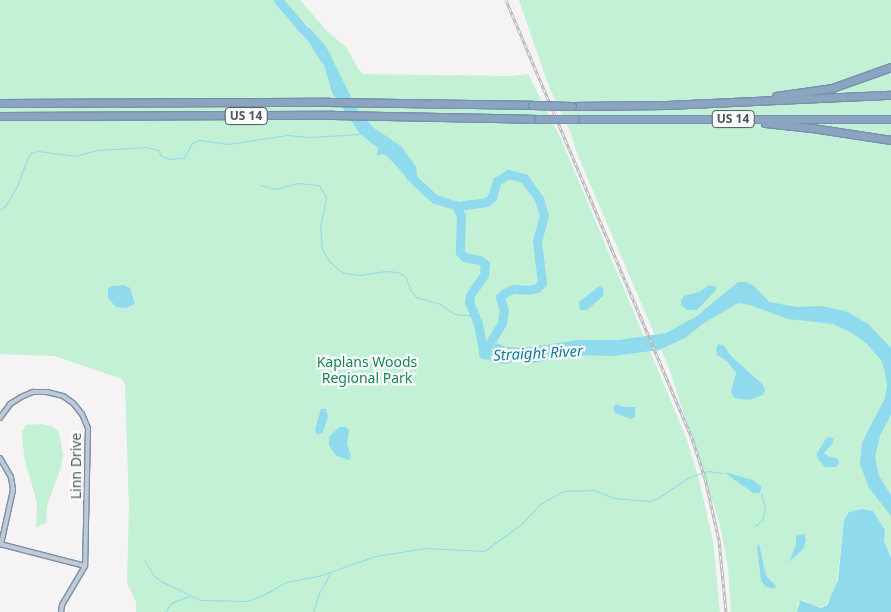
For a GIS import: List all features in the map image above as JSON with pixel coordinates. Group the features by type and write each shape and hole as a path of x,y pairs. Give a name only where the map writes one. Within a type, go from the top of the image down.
{"highway":[{"path":"716,102 832,88 891,67"},
{"name":"US 14","path":"0,103 373,102 572,106 891,95"},
{"name":"US 14","path":"0,118 68,116 378,116 538,119 891,119"},
{"path":"720,119 812,128 891,140"}],"street":[{"name":"Linn Drive","path":"0,418 15,400 26,394 39,392 62,396 73,403 82,414 89,436 85,566 62,604 62,612"},
{"path":"0,458 11,477 13,490 0,544 85,566"}],"green space":[{"name":"Kaplans Woods Regional Park","path":"0,0 300,0 327,31 347,48 363,74 512,76 528,74 561,139 686,437 699,480 713,541 720,612 136,612 136,602 127,583 129,507 125,385 122,379 54,356 0,354","holes":["295,19 301,20 327,48 358,111 374,128 356,128 332,93 322,61 308,41 297,30"]},
{"path":"519,0 891,0 891,558 884,541 885,530 873,511 862,509 844,520 836,589 824,607 814,606 803,600 798,602 797,612 731,612 728,567 720,525 669,368 576,151 571,133 549,87"},
{"path":"41,424 52,426 59,432 63,454 61,467 47,506 46,523 36,527 37,503 24,457 22,432 26,425"}],"water":[{"path":"295,19 311,29 327,48 358,111 374,128 401,146 416,167 418,185 409,180 387,156 383,154 377,156 378,148 360,134 332,93 324,66 308,41 297,30"},
{"path":"738,282 746,282 754,286 769,302 797,307 821,306 848,312 868,324 891,348 891,414 880,436 875,457 879,476 891,495 891,516 869,488 860,464 862,443 885,398 887,385 885,372 881,360 866,343 852,333 833,324 788,319 750,305 738,303 704,323 685,338 659,350 613,356 568,355 535,363 523,360 505,364 490,362 490,355 496,343 507,347 523,348 579,340 618,340 666,333 697,316"},
{"path":"124,285 130,288 135,304 126,308 116,307 108,298 108,289 112,286"},
{"path":"709,285 716,287 716,290 697,310 687,310 681,305 681,300 684,296 699,292"},
{"path":"599,286 604,289 603,296 587,310 580,310 579,302"},
{"path":"718,344 724,346 730,355 763,385 765,390 763,395 749,400 734,398 731,392 736,373 727,361 717,355"},
{"path":"616,404 623,407 635,407 635,417 631,419 615,413 613,408"},
{"path":"321,409 326,409 328,417 323,432 317,435 315,429"},
{"path":"339,427 346,427 349,430 347,444 351,456 349,460 337,456 329,446 329,437"},
{"path":"827,437 833,438 833,443 824,453 838,459 839,463 836,467 825,467 817,458 817,453"},
{"path":"724,472 753,480 761,486 761,490 759,493 753,493"},
{"path":"862,509 873,511 885,530 884,541 891,558 891,612 797,612 800,600 821,608 827,605 838,580 844,520 849,512"},
{"path":"804,534 806,540 804,548 789,562 796,545 796,536"},
{"path":"759,544 766,576 776,586 773,589 765,586 761,580 757,547"}],"waterway":[{"name":"Straight River","path":"278,0 303,29"},
{"path":"0,210 6,205 17,186 31,153 37,151 75,156 98,150 146,147 159,150 160,155 169,159 184,158 192,143 200,140 228,144 287,135 310,137 360,134"},
{"name":"Straight River","path":"410,176 435,199 458,206 487,202 492,197 497,181 508,174 524,178 539,199 544,215 537,241 542,283 537,288 529,290 513,289 500,297 504,310 502,323 483,354 501,356"},
{"path":"260,185 276,189 297,183 319,185 326,197 320,227 322,249 329,261 343,273 360,275 386,271 397,272 405,276 411,291 416,297 440,304 455,314 475,316"},
{"path":"456,205 461,217 460,252 464,257 480,260 485,264 484,275 470,295 469,302 478,323 483,351"},
{"path":"144,559 154,576 200,600 247,601 265,594 286,582 318,576 375,556 426,548 484,551 520,525 540,504 563,491 594,490 614,498 648,501 656,499 691,476 708,471 722,473"},
{"path":"755,526 762,520 765,509 761,492"},
{"path":"313,612 319,593 331,572"},
{"path":"165,612 171,603 189,596"}],"railway":[{"path":"506,0 691,435 705,478 719,540 726,612"}]}
